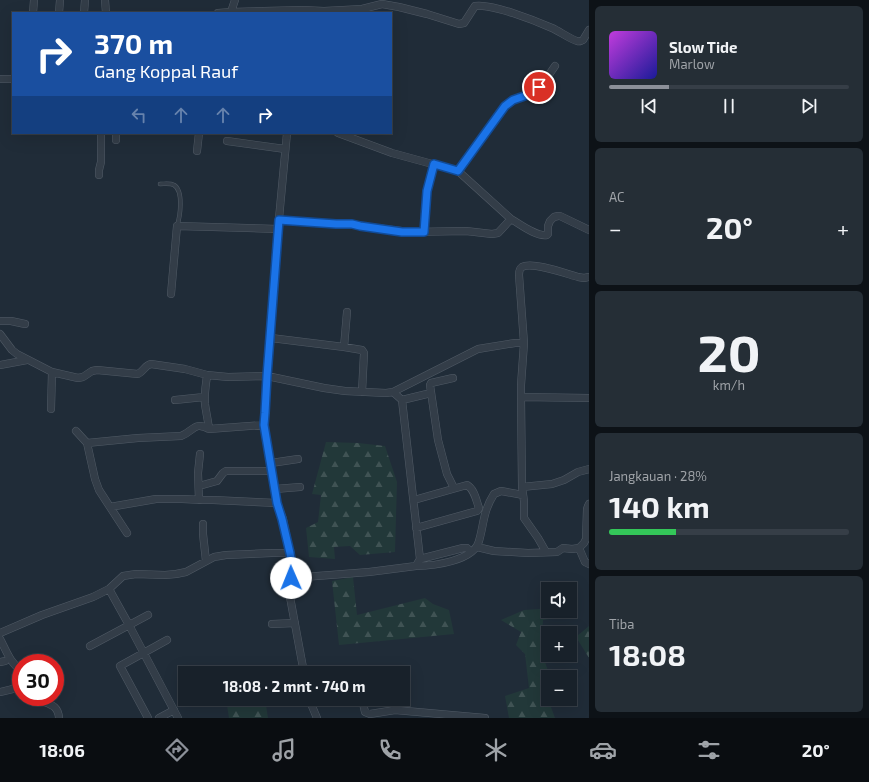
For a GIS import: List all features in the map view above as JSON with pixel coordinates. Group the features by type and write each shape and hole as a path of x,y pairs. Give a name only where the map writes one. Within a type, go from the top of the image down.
{"street":[{"path":"33,12 34,0"},
{"path":"59,12 60,0"},
{"path":"84,12 85,0"},
{"path":"105,0 106,12"},
{"path":"235,0 231,12 362,9 382,4 427,14 459,24 464,23 475,6 480,5 496,8 534,21 552,28 577,41 583,40 589,29"},
{"path":"458,171 505,106 513,100 537,90 555,66"},
{"path":"0,79 12,79"},
{"path":"99,175 101,162 101,134"},
{"path":"198,151 199,134"},
{"path":"287,134 278,228 264,425 277,503 292,565 290,597 303,666"},
{"path":"341,134 392,153 458,171 511,219 536,234 542,236 547,235 549,223 552,219 558,216 589,230"},
{"path":"227,140 285,149"},
{"path":"424,232 427,191 434,164"},
{"path":"279,220 352,224 402,232 466,231 498,233 511,219"},
{"path":"171,294 177,226 278,228"},
{"path":"546,552 524,518 522,487 521,385 524,343 519,271 524,266 538,266 578,277 589,277"},
{"path":"344,346 347,312"},
{"path":"0,321 11,321 25,324"},
{"path":"0,334 12,350 27,360 52,372 78,378 97,370 136,374 140,373 146,366 151,364 185,369 207,376 267,376 345,391 386,393 393,392 478,349 524,343"},
{"path":"270,338 344,346 358,349 363,352 364,364 362,392"},
{"path":"0,365 27,360"},
{"path":"51,409 52,372"},
{"path":"207,376 204,397 209,429"},
{"path":"453,378 431,383 430,385 438,440 447,474 454,488"},
{"path":"393,392 402,400 420,559 416,566"},
{"path":"402,400 431,393"},
{"path":"176,400 204,397"},
{"path":"521,397 589,398"},
{"path":"87,443 181,436 185,435 195,427 200,426 209,429 264,425"},
{"path":"76,431 87,443 95,480 99,490 127,533"},
{"path":"199,500 198,473 200,454"},
{"path":"271,463 298,459"},
{"path":"522,487 552,484 564,480 578,472 589,469"},
{"path":"199,486 217,481 226,471 272,471"},
{"path":"414,500 454,488 469,486 474,491 479,508 478,510 416,528"},
{"path":"275,489 300,487"},
{"path":"291,578 444,564 465,556 477,547 486,511 494,494 501,491 523,495"},
{"path":"110,507 156,499 277,503"},
{"path":"477,547 494,551 528,553 557,552 563,548 572,550 579,548 586,539 587,509 589,504"},
{"path":"203,524 206,561"},
{"path":"420,559 463,548 468,548 471,552"},
{"path":"579,548 585,562 589,564"},
{"path":"0,633 42,615 93,597 109,589 123,576 136,574 165,575 186,572 214,557 226,555 290,553"},
{"path":"109,589 178,718"},
{"path":"90,646 148,616"},
{"path":"272,624 295,623"},
{"path":"0,639 12,662"},
{"path":"148,718 120,666 167,640"},
{"path":"0,692 12,689"},
{"path":"54,706 59,718"},
{"path":"312,706 317,718"},
{"path":"364,706 365,712 370,714 395,710 485,718"},
{"path":"159,718 174,710"}],"lane":[{"path":"160,184 172,184 178,188 180,194 180,215 177,226"}],"green space":[{"path":"326,442 385,446 397,482 395,552 360,555 350,546 334,547 335,559 309,557 306,528 318,522 321,495 312,494"},
{"path":"353,577 357,615 425,598 433,604 449,610 454,634 339,645 332,581"},
{"path":"541,606 541,618 557,618 543,620 543,626 541,626 541,662 545,662 548,670 541,670 541,706 551,706 555,718 509,718 505,696 529,688 525,654 516,645 521,632 501,620 524,610 540,609"},
{"path":"589,626 589,658 577,639 577,636"},
{"path":"227,706 266,706 268,718 229,718"}],"route":[{"path":"291,578 292,565 290,553 287,536 277,503 264,425 279,220 352,224 402,232 424,232 427,191 434,164 458,171 505,106 517,98 534,92 539,87"}]}
